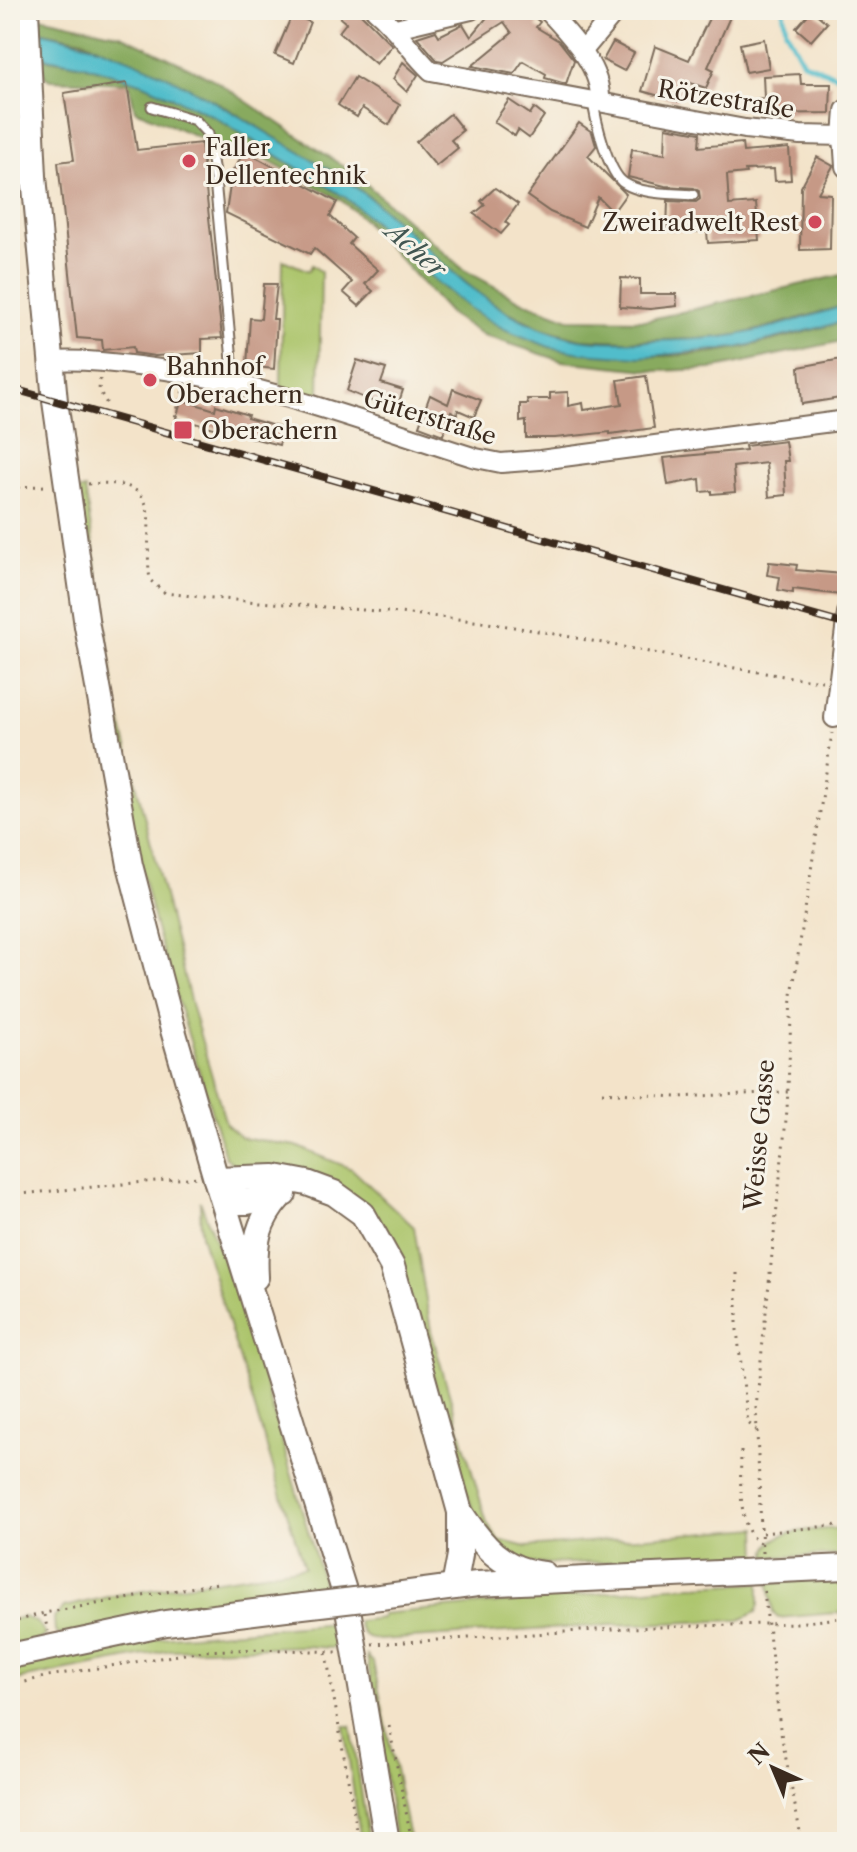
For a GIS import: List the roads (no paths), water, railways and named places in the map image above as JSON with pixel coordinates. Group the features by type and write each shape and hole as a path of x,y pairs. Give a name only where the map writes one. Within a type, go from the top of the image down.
{"main road":[{"path":"26,13 22,176 52,361 59,486 130,865 173,1030 220,1191 346,1597 368,1650 387,1842"},
{"path":"220,1191 275,1177 307,1183 334,1193 363,1214 392,1266 460,1512 460,1555 465,1586"},
{"path":"220,1191 247,1202 281,1195 307,1183"},
{"path":"257,1313 254,1247 265,1214 281,1195"},
{"path":"460,1512 482,1545 507,1563 531,1572 587,1578"},
{"path":"465,1586 482,1566 482,1545"},
{"path":"10,1656 166,1623 465,1586 847,1567"}],"street":[{"name":"Rötzestraße","path":"375,10 396,28 413,54 431,71 745,129 845,136"},
{"path":"396,28 471,10"},
{"path":"547,10 582,52 601,89 596,101"},
{"path":"582,52 617,10"},
{"path":"847,111 847,166"},
{"name":"Güterstraße","path":"52,361 102,362 188,372 234,382 476,458 501,463 847,420"},
{"path":"840,720 837,683 847,613"}],"lane":[{"path":"596,101 612,169 624,183 653,192 693,195"},
{"path":"152,107 195,120 208,134 234,382"}],"water":[{"name":"Acher","path":"38,31 104,49 134,61 221,105 349,183 490,301 546,330 595,341 713,338 764,329 847,305 847,321 737,348 640,357 581,353 549,347 504,329 469,308 434,280 346,198 213,116 144,84 84,65 36,56"}],"waterway":[{"path":"783,10 786,30 803,62 847,80"}],"railway":[{"path":"10,388 847,625"}],"place":[{"name":"Faller Dellentechnik","path":"189,161"},
{"name":"Zweiradwelt Rest","path":"815,222"},
{"name":"Bahnhof Oberachern","path":"150,380"},
{"name":"Oberachern","path":"183,430"}]}
